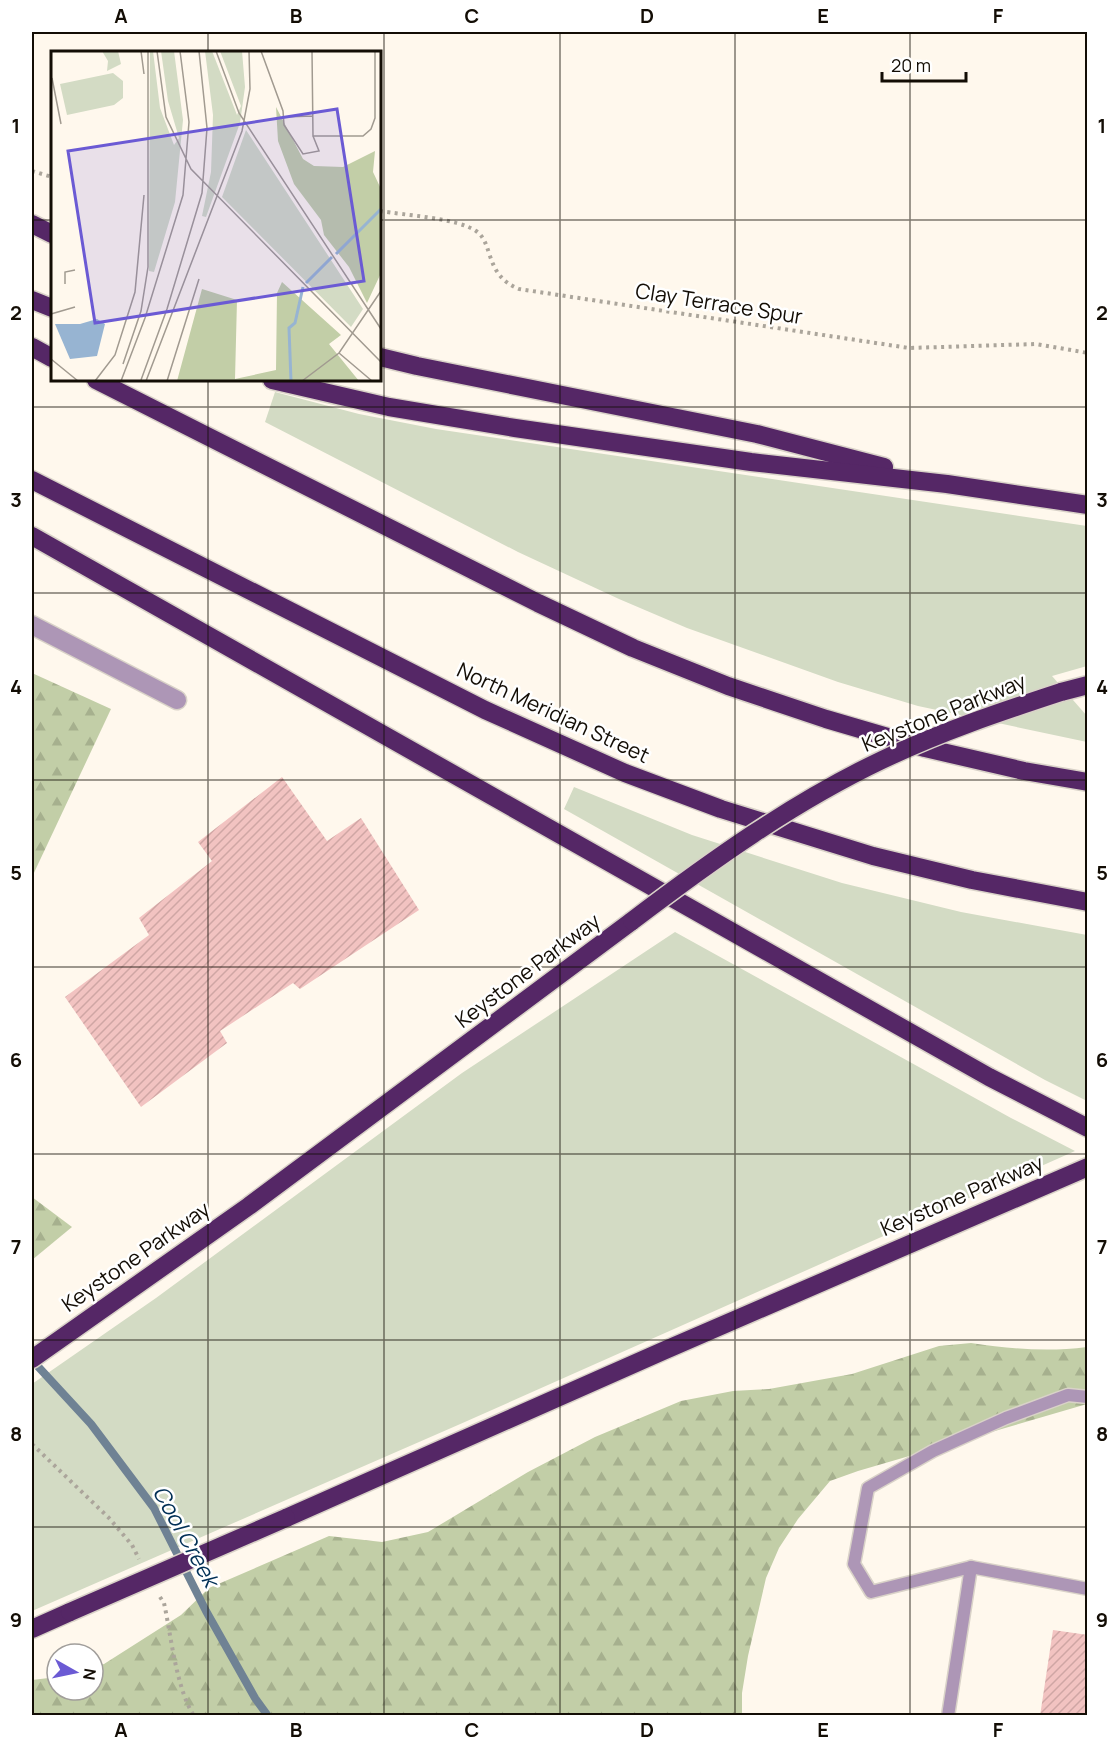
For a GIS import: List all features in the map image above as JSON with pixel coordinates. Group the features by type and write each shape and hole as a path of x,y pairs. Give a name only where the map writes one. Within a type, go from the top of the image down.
{"highway":[{"path":"32,224 51,234"},
{"path":"32,300 51,308"},
{"path":"32,347 51,357"},
{"path":"381,357 497,383 756,434 947,484"},
{"path":"98,381 538,603 633,648 728,686 826,719 925,748 1024,771 1088,782"},
{"path":"276,381 389,407 515,428 751,462 947,484 1088,505"},
{"name":"North Meridian Street","path":"32,480 485,710 625,773 722,809 873,856 972,880 1088,902"},
{"path":"32,536 989,1077 1088,1128"},
{"name":"Keystone Parkway","path":"32,1359 249,1206 734,846 830,787 881,760 999,712 1088,685"},
{"name":"Keystone Parkway","path":"32,1629 641,1360 1088,1167"}],"street":[{"path":"32,625 177,700"}],"lane":[{"path":"1088,1397 1068,1395 1006,1418 933,1451 868,1488 854,1564 871,1592 971,1567 1088,1589"},
{"path":"948,1716 971,1567"}],"path":[{"path":"32,171 51,177"},
{"name":"Clay Terrace Spur","path":"381,212 449,222 476,231 482,237 496,271 510,285 519,289 909,348 1036,344 1088,354"}],"green space":[{"path":"275,392 359,414 436,429 1087,526 1087,666 1052,676 1087,716 1087,742 918,706 838,682 687,628 619,599 518,552 265,422"},
{"path":"32,673 111,709 32,877"},
{"path":"574,787 692,835 842,883 961,912 1087,935 1087,1101 1045,1080 564,809"},
{"path":"675,932 1075,1151 32,1611 32,1384 156,1298 462,1073"},
{"path":"32,1197 72,1227 32,1260"},
{"path":"971,1343 1029,1349 1087,1347 1087,1404 830,1481 798,1519 779,1548 766,1578 748,1656 742,1693 742,1715 32,1715 32,1680 45,1678 45,1702 105,1702 105,1663 181,1615 209,1588 329,1536 382,1542 428,1532 528,1472 595,1437 681,1401 733,1391 769,1389 852,1374 939,1346"}],"building":[{"path":"282,777 327,841 361,818 419,910 300,989 293,983 220,1031 227,1043 141,1107 65,997 149,935 139,918 212,861 198,842"},
{"path":"1053,1630 1088,1635 1088,1716 1040,1716"}],"waterway":[{"name":"Cool Creek","path":"32,1360 91,1424 154,1508 206,1611 255,1698 268,1716"}]}
